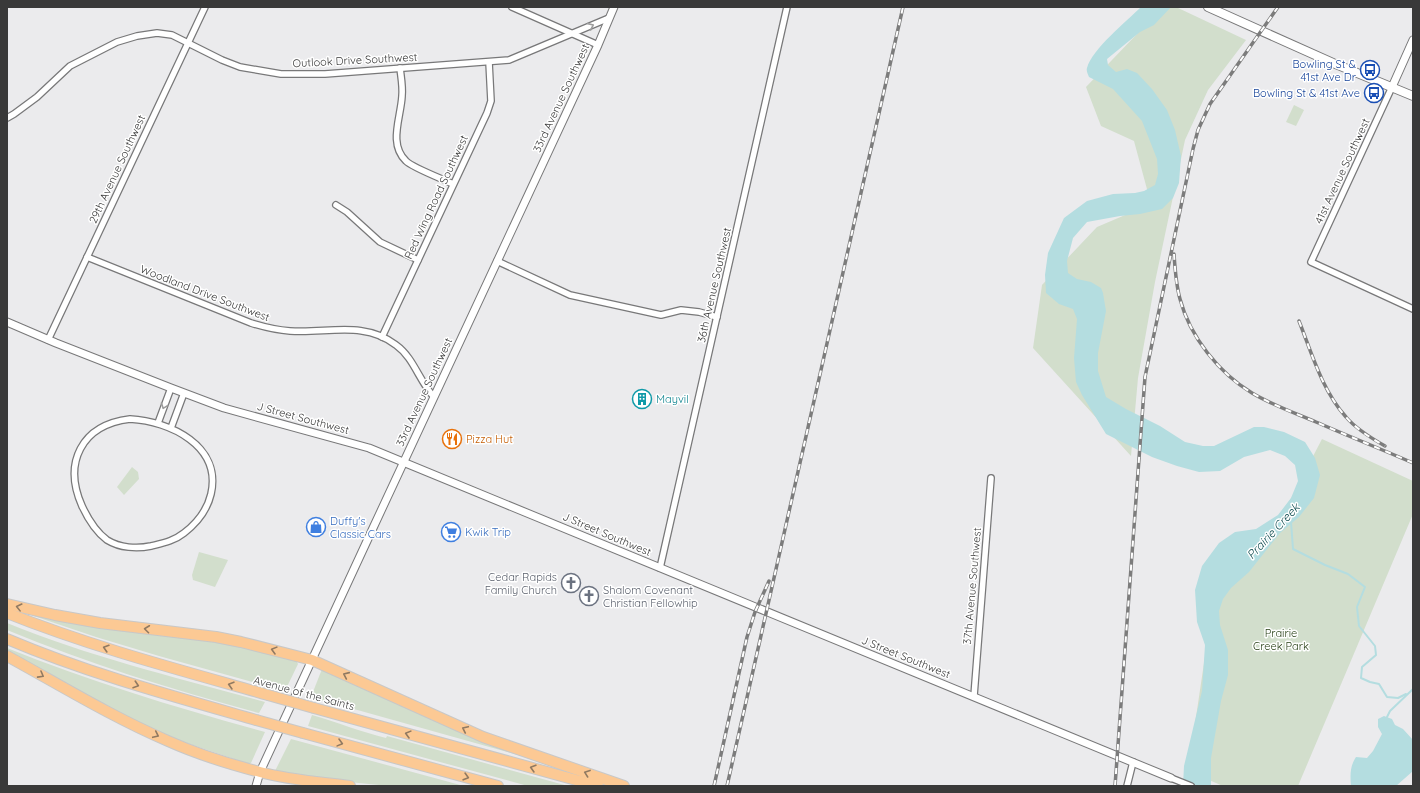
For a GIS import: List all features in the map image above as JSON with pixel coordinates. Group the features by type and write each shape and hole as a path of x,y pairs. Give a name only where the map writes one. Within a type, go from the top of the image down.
{"highway":[{"path":"7,604 100,623 216,637 312,660 483,737 624,786"},
{"name":"Avenue of the Saints","path":"7,613 42,627 104,647 314,708 598,786"},
{"path":"7,639 92,671 161,693 498,786"},
{"path":"7,656 127,722 168,741 260,772 309,781 350,786"}],"main road":[{"path":"1208,7 1282,41 1413,96"}],"street":[{"name":"29th Avenue Southwest","path":"48,340 205,7"},
{"path":"512,7 598,45"},
{"name":"33rd Avenue Southwest","path":"256,786 260,772 598,45 614,7"},
{"name":"36th Avenue Southwest","path":"660,568 787,7"},
{"name":"Outlook Drive Southwest","path":"7,118 37,97 70,66 117,42 137,36 157,33 172,35 222,60 240,67 281,74 324,74 509,60 609,18"},
{"path":"1392,88 1413,40"},
{"name":"Red Wing Road Southwest","path":"382,336 487,113 491,101 489,62"},
{"path":"400,68 402,95 397,131 397,145 400,154 407,162 453,184"},
{"name":"41st Avenue Southwest","path":"1392,88 1311,262 1413,309"},
{"path":"336,205 348,212 380,242 418,260"},
{"name":"Woodland Drive Southwest","path":"87,257 251,323 272,329 291,332 344,329 365,330 382,336 397,345 408,357 428,390 434,396"},
{"path":"497,261 570,295 660,315 682,310 699,312 717,317"},
{"name":"J Street Southwest","path":"7,322 48,340 184,393 240,413 364,446 1190,786"},
{"path":"158,423 171,388"},
{"path":"171,428 184,393"},
{"path":"130,419 158,423 171,428 196,444 206,456 210,465 213,474 212,487 209,501 202,515 194,526 182,535 165,544 141,548 125,547 108,540 96,530 87,518 77,495 74,480 75,464 87,439 102,426 121,420 130,419"},
{"name":"37th Avenue Southwest","path":"974,696 991,478"},
{"path":"1127,786 1133,762"}],"green space":[{"path":"1163,7 1176,7 1246,40 1208,90 1185,140 1155,282 1138,378 1131,456 1033,348 1042,285 1097,227 1151,204 1134,141 1101,126 1086,87"},
{"path":"1294,105 1304,110 1296,126 1286,122"},
{"name":"Prairie Creek Park","path":"1322,439 1413,481 1413,514 1298,786 1223,786 1188,771 1212,609 1284,512"},
{"path":"132,467 138,472 139,479 124,495 117,487"},
{"path":"199,552 228,560 215,587 193,580 192,575"},
{"path":"22,612 221,642 295,660 298,664 285,691 159,656"},
{"path":"7,623 102,657 265,702 259,713 164,686 69,654 7,630"},
{"path":"7,648 135,694 265,732 251,763 249,764 166,736 124,717 7,653"},
{"path":"322,669 532,759 311,697"},
{"path":"312,715 377,736 386,738 387,736 568,786 528,786 308,726"},
{"path":"291,739 464,786 389,786 309,778 275,771"}],"water":[{"name":"Prairie Creek","path":"1141,7 1171,7 1154,25 1140,32 1107,59 1108,65 1116,72 1127,69 1137,73 1152,89 1167,110 1175,130 1181,156 1179,183 1173,198 1162,209 1087,222 1073,238 1067,261 1068,273 1077,279 1091,282 1101,288 1103,293 1106,311 1098,353 1098,371 1106,397 1160,426 1185,442 1203,446 1214,446 1254,427 1264,427 1284,432 1305,442 1315,458 1320,475 1314,498 1299,517 1280,533 1249,572 1231,588 1223,599 1219,611 1220,625 1228,650 1228,675 1221,701 1211,758 1211,786 1183,786 1184,766 1202,691 1205,645 1197,622 1195,590 1202,566 1219,543 1235,532 1256,529 1278,515 1291,498 1298,481 1295,465 1285,456 1270,450 1244,457 1220,471 1199,472 1152,457 1106,434 1082,395 1076,382 1074,358 1077,319 1073,309 1059,304 1046,293 1045,275 1048,253 1064,218 1087,201 1113,194 1144,191 1155,185 1158,174 1157,159 1142,121 1113,89 1089,77 1087,70 1090,60 1096,52 1119,27"},
{"path":"1384,716 1392,719 1395,725 1403,729 1413,740 1413,771 1396,786 1351,786 1351,771 1354,760 1356,757 1367,758 1373,751 1382,734 1378,727 1378,719"}],"waterway":[{"name":"Prairie Creek","path":"1291,522 1293,549 1325,565 1348,574 1365,587 1357,607 1359,626 1375,646 1376,655 1362,667 1361,678 1379,684 1387,697 1398,698 1406,694"},
{"path":"1387,717 1390,711 1413,689"}],"railway":[{"path":"727,786 903,7"},
{"path":"1115,786 1145,377 1198,130 1210,104 1278,7"},
{"path":"1174,254 1175,271 1180,299 1191,327 1207,353 1228,375 1240,385 1267,401 1413,463"},
{"path":"1299,321 1318,371 1330,395 1346,417 1354,425 1385,446"},
{"path":"714,786 747,637 755,612 769,581"}],"place":[{"name":"Bowling St & 41st Ave Dr","path":"1370,70"},
{"name":"Bowling St & 41st Ave","path":"1374,93"},
{"name":"Mayvil","path":"642,399"},
{"name":"Pizza Hut","path":"452,439"},
{"name":"Duffy's Classic Cars","path":"316,527"},
{"name":"Kwik Trip","path":"451,532"},
{"name":"Cedar Rapids Family Church","path":"571,583"},
{"name":"Shalom Covenant Christian Fellowhip","path":"589,596"}]}
